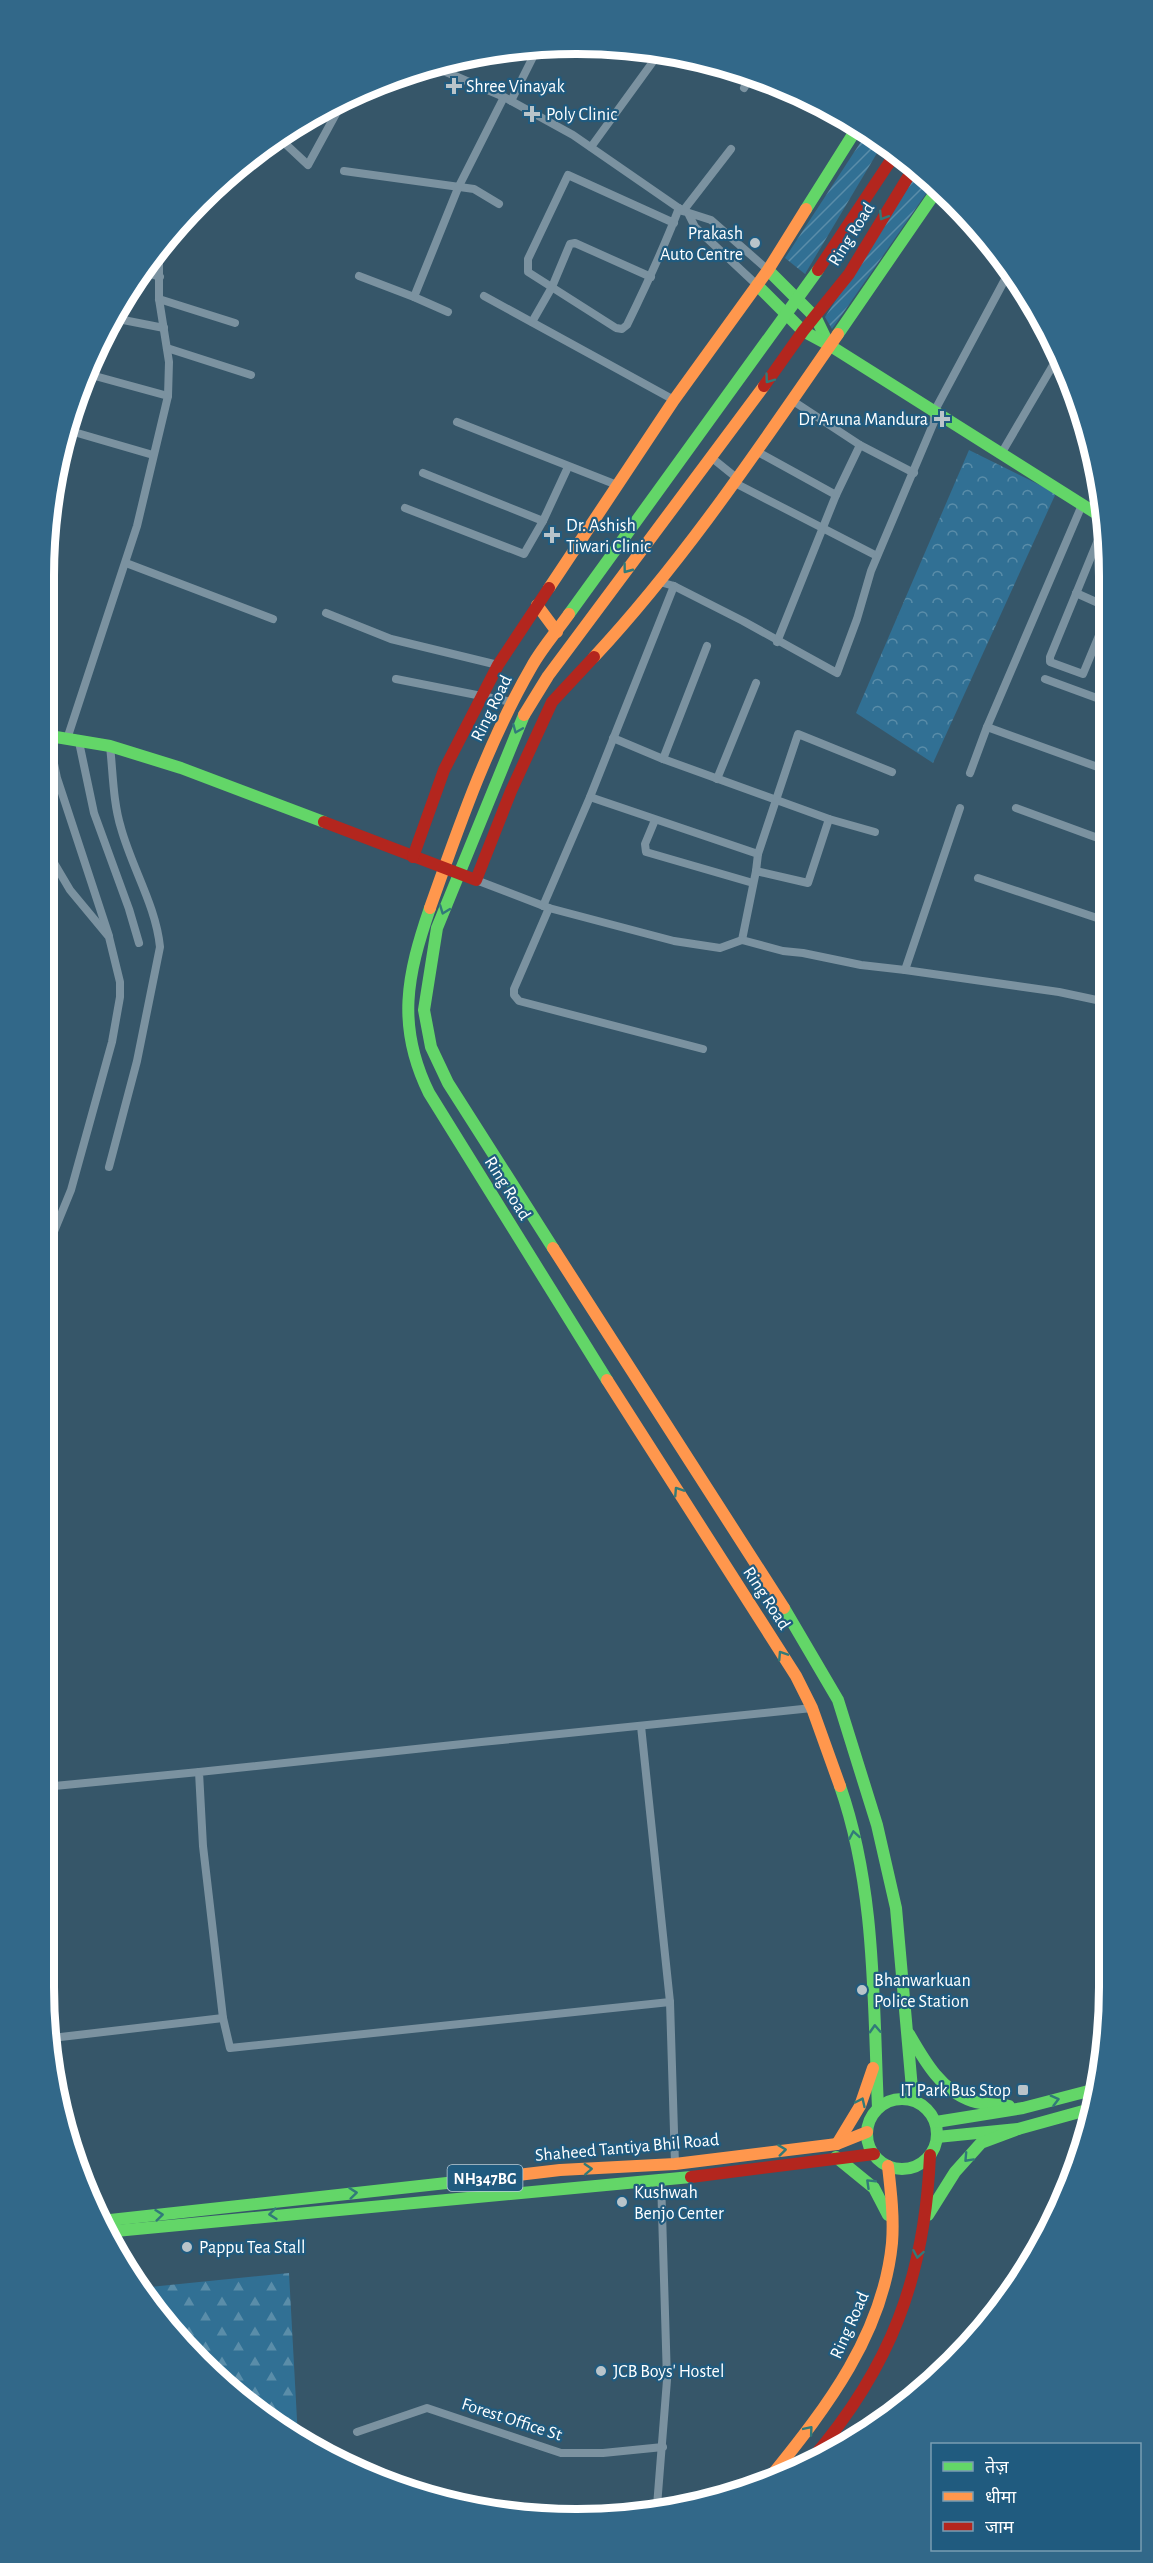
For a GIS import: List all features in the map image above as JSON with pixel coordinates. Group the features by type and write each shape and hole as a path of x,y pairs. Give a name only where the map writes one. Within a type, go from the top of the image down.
{"main road":[{"path":"413,857 444,770 498,665 674,400 768,270 853,134"},
{"name":"Ring Road","path":"878,2108 870,1922 851,1818 812,1708 796,1676 566,1316 435,1103 416,1067 408,1034 407,999 418,945 460,825 512,702 533,664 785,313 798,300 892,160"},
{"name":"Ring Road","path":"909,174 843,281 816,318 803,331 712,458 542,685 520,721 437,928 424,1010 431,1047 448,1083 808,1646 838,1700 877,1826 896,1908 913,2100"},
{"path":"54,736 110,746 181,768 476,880 511,791 552,702 629,620 758,452 933,195"},
{"path":"768,270 816,318 829,345"},
{"path":"757,285 803,331 829,345 1096,514"},
{"path":"537,605 556,632"},
{"path":"908,2033 928,2065 948,2088 970,2100 1023,2108"},
{"path":"837,2144 860,2106 876,2057"},
{"path":"936,2122 1023,2108 1088,2091"},
{"path":"819,2449 866,2387 902,2315 916,2268 930,2187 930,2155 938,2137 936,2122 927,2108 913,2100 894,2099 878,2108 870,2119 867,2133 869,2146 874,2154 888,2166 912,2168 930,2155"},
{"path":"924,2220 955,2172 981,2143 1018,2129 1084,2111"},
{"path":"938,2137 1018,2129"},
{"name":"Shaheed Tantiya Bhil Road","path":"110,2221 560,2170 675,2164 837,2144 867,2133"},
{"name":"Shaheed Tantiya Bhil Road","path":"115,2231 298,2211 717,2175 836,2157 874,2154"},
{"path":"836,2157 874,2187 884,2200 888,2214 887,2242 882,2273 857,2358"},
{"name":"Ring Road","path":"777,2468 819,2418 857,2358 883,2295 892,2246 893,2207 888,2166"}],"street":[{"path":"414,297 458,188 533,56"},
{"path":"591,147 654,60"},
{"path":"445,71 539,115 591,147 684,211 711,220 768,270"},
{"path":"744,88 747,83"},
{"path":"285,143 308,165 337,112"},
{"path":"674,223 568,175 526,267 528,272 622,329 627,325 651,277 674,223 731,149"},
{"path":"344,171 474,189 499,204"},
{"path":"684,211 695,227 757,285"},
{"path":"532,322 552,287 570,244 575,243 651,277"},
{"path":"139,943 94,813 73,740 137,526 168,396 167,348 159,299 159,262"},
{"path":"150,274 160,278"},
{"path":"359,276 448,312"},
{"path":"660,582 674,586 837,673 877,556 934,422 934,412 1006,278"},
{"path":"484,296 674,400"},
{"path":"159,299 235,323"},
{"path":"122,320 164,328"},
{"path":"167,348 251,375"},
{"path":"1001,454 1054,365"},
{"path":"94,376 168,396"},
{"path":"793,401 860,445 914,472"},
{"path":"457,422 567,467 618,485"},
{"path":"75,432 153,454"},
{"path":"777,642 836,495 860,445"},
{"path":"758,452 836,495"},
{"path":"712,458 736,481 822,529 877,556"},
{"path":"405,508 520,554 527,550 543,521 567,467"},
{"path":"423,473 543,521"},
{"path":"970,773 987,727 1082,505"},
{"path":"1098,539 1050,657 1052,664 1083,674 1099,635"},
{"path":"126,563 273,619"},
{"path":"674,586 546,907 514,989 514,995 519,1000 703,1049"},
{"path":"1076,593 1099,603"},
{"path":"326,613 392,639 498,665"},
{"path":"663,759 707,646"},
{"path":"396,679 512,702"},
{"path":"1045,679 1099,698"},
{"path":"717,779 756,683"},
{"path":"987,727 1099,767"},
{"path":"742,940 758,854 798,734 892,772"},
{"path":"613,738 775,800 875,832"},
{"path":"109,1167 137,1061 160,947 157,928 121,830 116,807 110,746"},
{"path":"54,766 109,937 120,982 120,997 112,1042 71,1190 54,1232"},
{"path":"590,797 758,854"},
{"path":"904,970 960,808"},
{"path":"1016,808 1099,838"},
{"path":"756,871 808,883 829,819"},
{"path":"655,820 645,844 646,852 753,883"},
{"path":"54,863 70,890 109,937"},
{"path":"978,878 1099,919"},
{"path":"476,880 546,907 674,941 720,948 742,940 783,951 861,965 1059,992 1099,1001"},
{"path":"54,1786 812,1708"},
{"path":"641,1726 670,2002 675,2164"},
{"path":"199,1772 203,1846 223,2018 230,2048 670,2002"},
{"path":"56,2037 223,2018"},
{"path":"657,2503 667,2380 661,2179"},
{"name":"Forest Office St","path":"357,2432 427,2409 561,2453 603,2453 663,2447"}],"green space":[{"path":"863,139 879,150 805,274 785,258"},
{"path":"914,178 928,191 832,329 825,317"},
{"path":"969,450 1056,493 933,763 856,713"},
{"path":"289,2273 297,2428 258,2401 207,2356 162,2305 142,2276 150,2287"}],"traffic: fast":[{"path":"806,209 853,134"},
{"path":"838,334 933,195"},
{"path":"768,270 816,318 829,345"},
{"path":"569,614 818,270"},
{"path":"757,285 803,331 829,345 1095,513"},
{"path":"524,715 437,928 424,1010 431,1047 448,1083 553,1248"},
{"path":"54,737 110,746 181,768 324,822"},
{"path":"430,908 411,978 409,1001 412,1045 419,1069 429,1093 607,1380"},
{"path":"784,1608 838,1700 877,1825 896,1908 913,2100"},
{"path":"840,1786 852,1825 867,1905 871,1945 878,2108"},
{"path":"909,2034 934,2074 951,2090 977,2102 1009,2106"},
{"path":"936,2122 1023,2108 1088,2091"},
{"path":"902,2099 915,2102 927,2109 934,2121 937,2134 934,2147 927,2159 915,2166 902,2169 889,2166 877,2159 870,2147 867,2134 870,2121 877,2109 889,2102 902,2099"},
{"path":"937,2137 1018,2129 1084,2111"},
{"path":"928,2215 955,2172 981,2143 1018,2129"},
{"path":"836,2157 874,2188 888,2215"},
{"path":"115,2231 691,2177"},
{"path":"109,2220 492,2178"}],"traffic: slow":[{"path":"549,588 674,400 768,270 806,209"},
{"path":"594,657 691,541 838,334"},
{"path":"524,715 548,676 764,386"},
{"path":"537,605 557,632"},
{"path":"430,908 463,815 502,724 536,659 569,614"},
{"path":"553,1248 784,1608"},
{"path":"607,1380 796,1676 812,1708 840,1786"},
{"path":"837,2144 860,2106 873,2068"},
{"path":"492,2178 560,2170 675,2164 837,2144 867,2132"},
{"path":"777,2469 832,2396 865,2338 877,2308 887,2276 892,2243 888,2166"}],"traffic: jam":[{"path":"818,270 891,159"},
{"path":"764,386 803,331 849,274 910,174"},
{"path":"413,857 444,770 498,665 549,588"},
{"path":"324,822 476,880 511,791 552,702 594,657"},
{"path":"691,2177 874,2154"},
{"path":"820,2448 863,2390 899,2318 921,2241 930,2155"}],"place":[{"name":"Shree Vinayak","path":"454,86"},
{"name":"Poly Clinic","path":"532,114"},
{"name":"Prakash Auto Centre","path":"755,243"},
{"name":"Dr Aruna Mandura","path":"942,419"},
{"name":"Dr. Ashish Tiwari Clinic","path":"552,535"},
{"name":"Bhanwarkuan Police Station","path":"862,1990"},
{"name":"IT Park Bus Stop","path":"1023,2090"},
{"name":"Kushwah Benjo Center","path":"622,2202"},
{"name":"Pappu Tea Stall","path":"187,2247"},
{"name":"JCB Boys' Hostel","path":"601,2371"}]}
